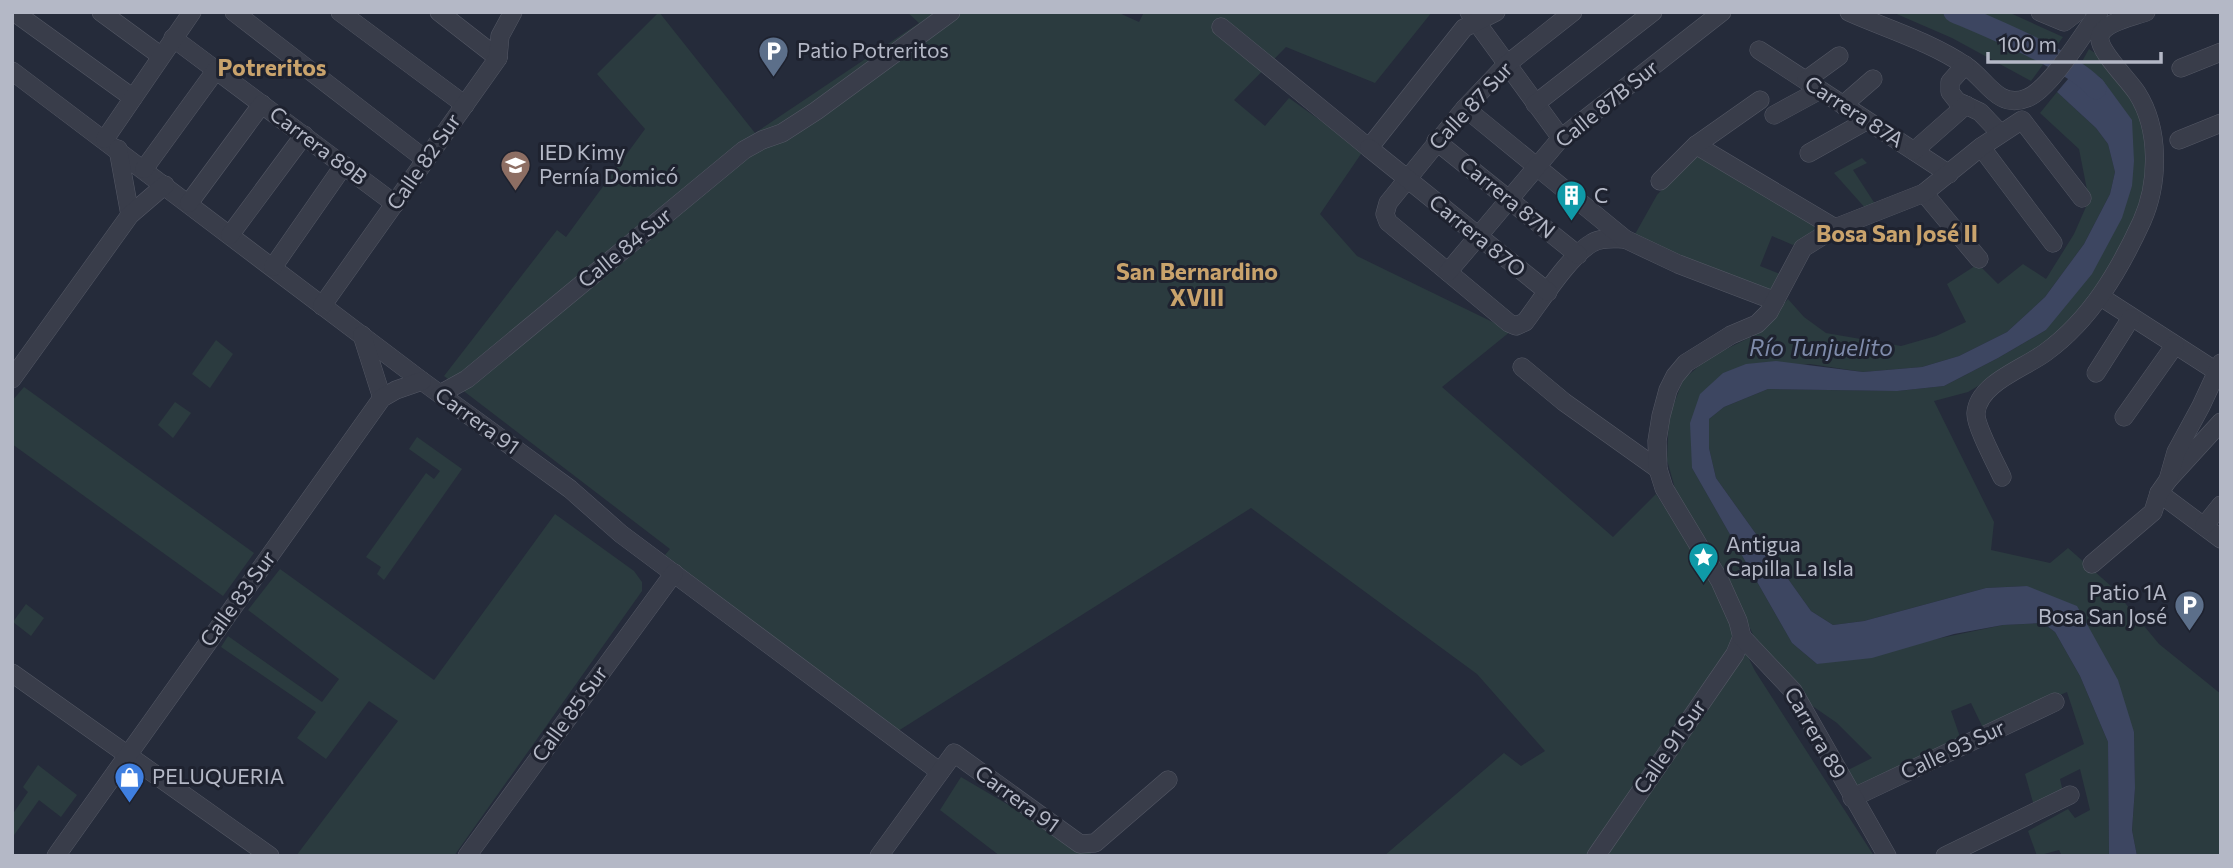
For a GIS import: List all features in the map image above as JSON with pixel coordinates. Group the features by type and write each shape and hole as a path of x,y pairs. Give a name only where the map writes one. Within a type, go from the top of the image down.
{"street":[{"path":"14,12 133,98"},
{"path":"101,12 161,56"},
{"path":"130,215 112,144 133,98 192,12"},
{"path":"234,12 426,160"},
{"path":"340,12 465,104"},
{"name":"Calle 82 Sur","path":"322,306 498,58 500,36 513,12"},
{"name":"Calle 84 Sur","path":"440,394 467,379 744,150 762,140 782,134 951,12"},
{"path":"1369,148 1473,18 1496,12"},
{"name":"Calle 87 Sur","path":"1448,272 1388,222 1385,214 1388,203 1436,141 1506,65 1573,12"},
{"path":"1535,104 1653,12"},
{"name":"Calle 87B Sur","path":"1448,272 1561,138 1722,12"},
{"path":"1849,12 1950,56 1965,65 2002,99 2018,101 2044,87 2083,33 2104,19 2146,12"},
{"path":"2040,12 2059,21 2068,20 2077,12"},
{"path":"447,14 498,58"},
{"path":"1473,18 1561,138"},
{"path":"2002,477 1976,416 1978,405 1989,389 2058,343 2101,297 2146,211 2154,176 2151,126 2147,111 2138,93 2101,45 2104,19"},
{"name":"Carrera 87O","path":"1221,27 1548,292"},
{"name":"Carrera 89B","path":"173,38 395,204"},
{"name":"Carrera 87A","path":"1759,50 1949,174"},
{"path":"2180,68 2221,52"},
{"path":"1773,115 1813,85 1839,56"},
{"path":"1965,65 1950,82 1950,92 1957,101 1985,117 2000,134"},
{"path":"144,169 216,70"},
{"name":"Carrera 91","path":"12,71 422,381 570,489 621,534 940,772 954,752 1080,844 1095,843 1168,780"},
{"path":"1843,105 1873,79"},
{"path":"1660,181 1696,145 1760,100"},
{"path":"189,203 262,104"},
{"path":"1914,151 1966,105"},
{"path":"1465,108 1625,239 1678,264 1775,300"},
{"path":"1658,469 1657,441 1661,416 1675,376 1686,363 1705,350 1757,324 1769,312 1803,248 1835,229 1924,193 1980,148 2022,120 2082,198"},
{"path":"1809,153 1866,121"},
{"path":"2179,140 2221,123"},
{"path":"230,235 304,135"},
{"name":"Carrera 87N","path":"1436,141 1578,255"},
{"path":"1696,145 1835,229"},
{"path":"1980,148 2053,243"},
{"path":"273,267 344,165"},
{"path":"12,379 130,215 165,185"},
{"path":"1924,193 1979,259"},
{"path":"1448,272 1516,326 1525,322 1578,255 1592,243 1603,239 1625,239"},
{"path":"2092,564 2153,512 2176,452 2202,406 2219,367 2175,345 2101,297"},
{"path":"2096,373 2131,318"},
{"path":"362,334 370,352 382,398 422,381"},
{"path":"2124,418 2175,345"},
{"path":"1522,367 1575,410 1658,469"},
{"name":"Calle 83 Sur","path":"56,856 382,398"},
{"path":"2163,487 2221,422"},
{"name":"Carrera 89","path":"1658,469 1664,488 1720,581 1738,621 1742,637 1793,691 1812,720 1852,798 1887,856"},
{"path":"2163,487 2221,539"},
{"path":"2204,526 2221,505"},
{"name":"Calle 85 Sur","path":"467,856 674,573"},
{"name":"Calle 91 Sur","path":"1596,856 1735,654 1742,637"},
{"path":"12,673 270,856"},
{"name":"Calle 93 Sur","path":"1852,798 2055,702"},
{"path":"879,856 940,772"},
{"path":"1945,856 2070,795"}],"shaded area":[{"path":"659,12 755,133 919,23 907,12 1117,12 1139,22 1144,12 1432,12 1375,83 1286,47 1234,100 1265,126 1289,98 1363,151 1320,214 1357,256 1511,331 1442,387 1613,537 1656,494 1705,569 1755,671 1874,856 1384,856 1504,753 1521,766 1545,751 1477,674 1251,508 898,731 665,555 670,549 444,376 557,230 566,237 645,129 597,74"},
{"path":"1892,12 2008,12 2063,37 2031,81 1952,38"},
{"path":"2089,49 2107,61 2145,112 2151,192 2086,309 2054,341 1968,392 1934,401 1994,522 1991,550 2050,563 2068,548 2111,586 2159,644 2221,694 2221,856 2137,856 2132,830 2135,788 2134,732 2027,586 1986,588 1864,621 1833,625 1811,611 1716,478 1709,448 1709,419 1724,407 1768,389 1897,391 1944,386 2046,330 2132,186 2102,79 2080,65"},
{"path":"2057,92 2096,128 2108,144 2115,172 2110,194 2084,244 2045,297 2007,332 1959,356 1922,367 1863,372 1810,364 1723,373 1692,468 1792,643 1817,664 2003,625 2043,623 2055,632 2080,676 2108,742 2109,856 2062,856 2059,850 2037,856 2028,831 2068,809 2075,818 2090,810 2080,769 2060,779 2063,792 2034,806 2025,774 2084,744 2067,692 1983,728 1971,703 1951,711 1960,737 1855,790 1846,771 1872,758 1837,723 1811,705 1754,637 1717,555 1678,499 1667,460 1669,417 1683,380 1708,358 1755,335 1788,299 1804,317 1826,333 1901,346 1936,336 1966,322 1947,284 1978,264 1998,284 2023,264 2046,279 2074,234 2089,200 2079,149 2040,113"},
{"path":"1697,152 1822,228 1793,245 1772,236 1760,266 1780,274 1771,293 1634,236 1657,195"},
{"path":"1862,158 1867,163 1853,170 1877,207 1867,210 1834,173"},
{"path":"216,340 233,354 210,388 192,374"},
{"path":"24,387 254,553 223,596 12,444 12,401"},
{"path":"175,402 191,413 173,438 158,425"},
{"path":"417,437 462,469 384,580 377,574 381,567 366,557 426,473 434,479 440,471 409,449"},
{"path":"555,514 634,571 642,582 642,591 454,856 296,856 398,721 369,701 326,759 297,738 316,712 221,647 228,636 322,702 339,679 248,610 280,569 434,680"},
{"path":"26,604 44,618 31,636 13,622"},
{"path":"38,765 77,795 61,817 39,800 12,838 12,815 28,792 23,787"},
{"path":"961,777 1095,856 1000,856 940,810"}],"water":[{"path":"2080,65 2102,79 2132,120 2132,186 2122,218 2092,274 2046,330 1944,386 1897,391 1768,389 1724,407 1709,419 1709,448 1716,478 1811,611 1833,625 1864,621 1986,588 2027,586 2077,606 2118,680 2134,732 2135,788 2132,830 2137,856 2109,856 2108,742 2080,676 2055,632 2043,623 2003,625 1954,634 1872,658 1817,664 1792,643 1692,468 1690,423 1700,394 1723,373 1746,364 1776,361 1863,372 1922,367 1959,356 2007,332 2045,297 2084,244 2110,194 2115,172 2108,144 2096,128 2057,92"}],"waterway":[{"name":"Río Tunjuelito","path":"1954,12 2050,56 2085,78 2096,89"}],"place":[{"name":"Patio Potreritos","path":"774,78"},
{"name":"IED Kimy Pernía Domicó","path":"516,192"},
{"name":"C","path":"1571,223"},
{"name":"Antigua Capilla La Isla","path":"1703,584"},
{"name":"Patio 1A Bosa San José","path":"2190,632"},
{"name":"PELUQUERIA","path":"129,804"}],"district":[{"name":"Potreritos","path":"272,68"},
{"name":"Bosa San José II","path":"1897,234"},
{"name":"San Bernardino XVIII","path":"1197,285"}]}
